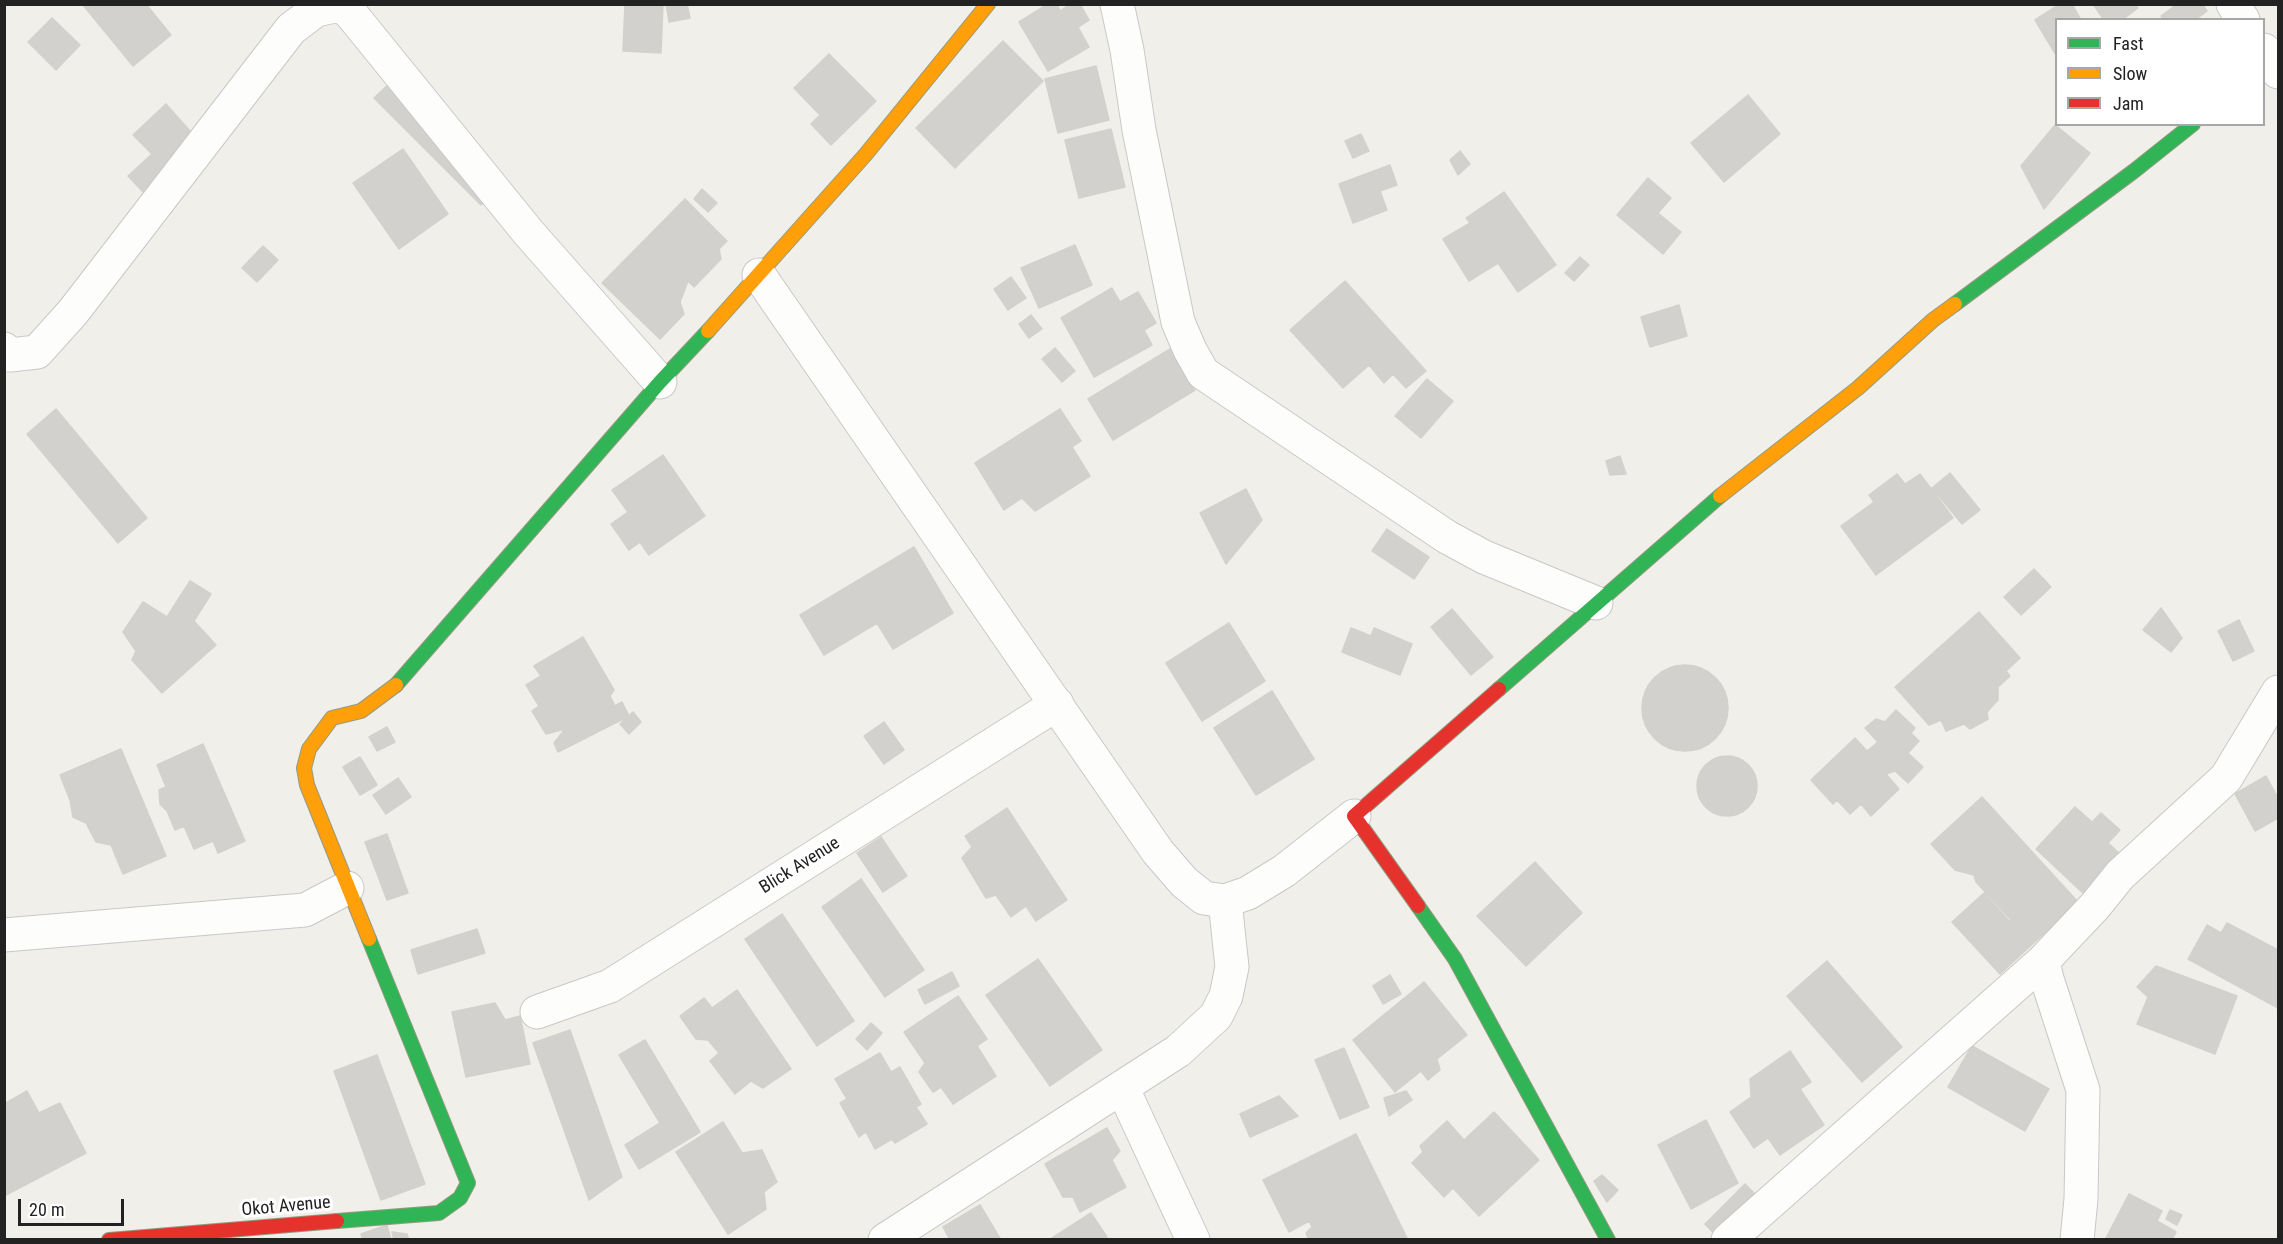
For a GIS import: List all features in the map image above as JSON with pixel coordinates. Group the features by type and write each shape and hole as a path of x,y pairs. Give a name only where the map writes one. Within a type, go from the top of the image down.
{"street":[{"path":"4,935 305,910 347,888 307,785 304,768 309,749 320,732 332,718 361,711 401,680 660,382 866,154 988,4"},
{"path":"1118,4 1139,130 1179,322 1190,350 1203,373 1447,537 1484,557 1596,603"},
{"path":"2234,4 2242,18"},
{"path":"4,349 10,355 37,352 73,312 291,29 316,10 335,6 344,7 352,15 528,232 660,382"},
{"path":"2265,52 2278,72"},
{"path":"759,275 1158,852 1184,882 1204,898 1225,901 1248,893 1284,871 1354,816 1697,515 1858,388 1933,320 2134,171 2190,126"},
{"path":"1728,1239 2043,961 2095,906 2120,875 2226,778 2278,692"},
{"name":"Blick Avenue","path":"537,1012 610,986 1056,704"},
{"path":"1354,816 1455,959 1608,1239"},
{"name":"Okot Avenue","path":"109,1239 439,1213 460,1198 468,1183 347,888"},
{"path":"885,1239 1178,1051 1216,1016 1231,982 1232,967 1225,901"},
{"path":"2043,961 2083,1090 2081,1199 2077,1239"},
{"path":"1122,1087 1193,1239"}],"building":[{"path":"146,4 171,35 133,66 83,5"},
{"path":"625,4 663,4 661,53 623,51"},
{"path":"666,4 687,4 690,18 669,22"},
{"path":"1048,4 1057,4 1060,11 1071,4 1080,4 1089,20 1078,27 1089,47 1048,71 1019,22"},
{"path":"2060,4 2072,4 2080,18 2055,18 2055,53 2035,20"},
{"path":"2093,4 2135,4 2138,8 2125,18 2103,18"},
{"path":"2177,4 2202,4 2207,11 2198,18 2162,18 2161,16"},
{"path":"52,18 80,45 56,70 28,42"},
{"path":"1003,41 1043,81 955,168 916,128"},
{"path":"829,54 876,101 831,145 811,124 820,115 794,88"},
{"path":"1096,66 1109,120 1058,133 1045,79"},
{"path":"395,78 501,185 481,205 374,98"},
{"path":"1748,95 1780,134 1724,182 1691,143"},
{"path":"166,104 198,140 143,192 128,176 152,154 133,135"},
{"path":"2055,125 2090,153 2044,209 2021,166"},
{"path":"1111,129 1125,187 1079,198 1065,140"},
{"path":"1361,134 1369,151 1353,158 1345,141"},
{"path":"403,149 448,214 399,249 353,183"},
{"path":"1460,151 1470,164 1458,175 1450,160"},
{"path":"1390,165 1397,185 1380,191 1387,210 1353,223 1339,184"},
{"path":"1648,178 1671,198 1658,213 1681,232 1663,254 1617,215"},
{"path":"702,189 717,203 708,212 694,199"},
{"path":"1504,192 1556,265 1518,292 1498,263 1469,281 1443,239 1470,223 1466,218"},
{"path":"685,199 727,241 719,249 721,259 694,287 688,281 680,302 684,314 660,339 602,283"},
{"path":"1075,245 1092,285 1039,308 1021,268"},
{"path":"263,246 278,260 257,282 242,268"},
{"path":"1580,257 1589,265 1574,281 1565,273"},
{"path":"1011,277 1026,298 1008,310 994,289"},
{"path":"1345,281 1426,371 1406,388 1393,374 1384,383 1369,365 1343,388 1290,330"},
{"path":"1112,288 1120,302 1138,292 1156,323 1144,330 1152,345 1094,377 1061,318"},
{"path":"1679,305 1687,336 1650,347 1641,317"},
{"path":"1031,315 1042,329 1029,338 1019,324"},
{"path":"1055,348 1075,371 1062,382 1042,359"},
{"path":"1170,349 1195,390 1113,440 1088,399"},
{"path":"1427,379 1453,401 1421,438 1395,416"},
{"path":"56,409 147,518 118,543 27,434"},
{"path":"1060,409 1081,441 1072,447 1090,476 1035,511 1022,498 1004,510 975,463"},
{"path":"663,455 705,516 649,555 640,542 629,550 611,524 628,512 612,490"},
{"path":"1620,456 1626,474 1610,475 1606,461"},
{"path":"1950,473 1980,510 1962,524 1932,488"},
{"path":"1897,474 1905,484 1920,474 1953,518 1876,575 1841,526 1874,502 1869,495"},
{"path":"1246,489 1262,520 1226,564 1200,513"},
{"path":"1387,529 1429,557 1414,579 1372,551"},
{"path":"914,547 953,613 893,649 877,623 824,655 800,615"},
{"path":"2034,569 2051,587 2021,615 2004,597"},
{"path":"190,581 211,594 194,621 216,645 162,693 132,660 136,651 123,632 143,602 167,617"},
{"path":"2161,608 2182,638 2171,652 2143,630"},
{"path":"1452,609 1493,657 1471,675 1431,627"},
{"path":"1979,612 2020,658 2006,671 2010,676 1998,687 1998,700 1987,712 1988,719 1970,729 1964,724 1946,731 1941,720 1929,725 1895,687"},
{"path":"2239,620 2254,651 2233,661 2218,631"},
{"path":"1229,623 1265,681 1202,721 1166,663"},
{"path":"1351,628 1371,636 1374,628 1412,644 1400,675 1342,652"},
{"path":"583,637 614,690 610,696 615,706 622,702 629,716 558,752 554,743 565,729 546,734 532,711 539,706 526,685 541,676 534,666"},
{"path":"1685,665 1709,672 1721,684 1728,708 1721,732 1709,744 1685,751 1661,744 1649,732 1642,708 1649,684 1661,672"},
{"path":"1272,691 1314,759 1256,795 1214,728"},
{"path":"1896,710 1915,728 1911,733 1919,741 1908,753 1923,767 1908,783 1895,771 1886,774 1899,789 1871,816 1861,804 1850,814 1837,800 1833,804 1811,780 1855,738 1867,751 1878,742 1865,728 1876,719 1885,722"},
{"path":"633,712 641,722 629,734 620,724"},
{"path":"884,722 904,750 884,764 864,736"},
{"path":"387,727 395,742 377,751 369,737"},
{"path":"203,744 245,841 218,853 213,841 194,849 184,826 175,830 167,811 160,804 159,790 166,787 157,765"},
{"path":"121,749 166,856 123,874 111,845 96,842 86,823 73,817 70,800 60,775"},
{"path":"1721,756 1733,756 1749,764 1755,774 1757,786 1755,798 1749,808 1733,816 1721,816 1705,808 1697,792 1697,780 1705,764"},
{"path":"360,757 377,785 360,795 343,767"},
{"path":"2266,776 2278,798 2278,818 2255,831 2235,794"},
{"path":"398,778 411,797 386,814 373,795"},
{"path":"1982,797 2078,902 2000,974 1952,922 1984,893 2010,922 2011,920 1976,882 1974,875 1955,870 1931,844"},
{"path":"2075,807 2092,822 2101,813 2120,830 2108,843 2120,854 2084,894 2036,849"},
{"path":"1007,808 1067,900 1036,921 1026,906 1011,917 996,895 986,898 962,858 972,847 965,836"},
{"path":"387,834 408,893 387,900 365,842"},
{"path":"881,837 907,876 883,892 857,853"},
{"path":"1535,862 1582,913 1526,966 1477,916"},
{"path":"861,879 924,970 885,997 822,907"},
{"path":"782,914 854,1021 817,1046 745,939"},
{"path":"2227,923 2278,950 2278,1008 2188,959 2207,925 2221,933"},
{"path":"477,929 485,953 418,974 411,950"},
{"path":"1038,959 1102,1050 1050,1086 986,995"},
{"path":"1827,961 1902,1047 1862,1082 1787,996"},
{"path":"2156,966 2237,996 2215,1054 2137,1024 2148,997 2137,987"},
{"path":"952,972 959,986 925,1004 918,990"},
{"path":"1390,975 1401,994 1383,1004 1373,986"},
{"path":"1424,982 1467,1035 1437,1059 1440,1070 1428,1080 1421,1071 1395,1092 1353,1040"},
{"path":"737,990 791,1069 763,1088 751,1081 735,1094 710,1061 719,1053 708,1040 696,1039 680,1016 704,998 712,1008"},
{"path":"958,996 987,1039 977,1046 996,1076 953,1104 941,1087 933,1092 919,1072 925,1063 904,1032"},
{"path":"495,1003 505,1020 520,1016 530,1064 466,1077 452,1012"},
{"path":"871,1023 882,1033 867,1050 856,1039"},
{"path":"570,1030 622,1177 589,1200 533,1043"},
{"path":"645,1040 700,1132 639,1169 625,1145 660,1123 619,1055"},
{"path":"1972,1046 2049,1089 2025,1131 1948,1087"},
{"path":"1344,1048 1369,1107 1340,1119 1315,1060"},
{"path":"1790,1051 1811,1082 1800,1089 1824,1125 1780,1155 1768,1138 1754,1148 1730,1112 1751,1097 1750,1079"},
{"path":"880,1053 891,1072 900,1067 921,1104 916,1107 927,1124 895,1143 892,1139 875,1149 866,1132 859,1137 840,1103 847,1099 835,1079"},
{"path":"377,1055 425,1184 381,1200 334,1071"},
{"path":"27,1091 39,1113 60,1103 86,1153 4,1196 4,1104"},
{"path":"1406,1091 1412,1100 1389,1116 1384,1098"},
{"path":"1279,1096 1298,1116 1250,1137 1240,1114"},
{"path":"1494,1112 1539,1160 1479,1216 1453,1188 1444,1197 1412,1163 1423,1152 1420,1146 1447,1121 1464,1140"},
{"path":"1706,1120 1738,1183 1691,1209 1658,1145"},
{"path":"723,1122 742,1153 762,1150 777,1182 764,1192 766,1209 728,1234 676,1152"},
{"path":"1107,1128 1120,1151 1112,1160 1126,1187 1080,1212 1073,1197 1063,1197 1045,1164"},
{"path":"1356,1134 1408,1240 1309,1240 1306,1233 1312,1227 1309,1221 1289,1232 1263,1180"},
{"path":"1602,1175 1618,1190 1607,1202 1594,1181"},
{"path":"1745,1184 1759,1198 1718,1238 1705,1224"},
{"path":"2129,1194 2162,1211 2157,1221 2176,1232 2172,1240 2105,1240"},
{"path":"980,1205 1001,1240 950,1240 943,1227"},
{"path":"2170,1210 2182,1215 2177,1225 2166,1219"},
{"path":"1091,1213 1107,1237 1103,1240 1049,1240"},
{"path":"387,1225 391,1240 363,1240 361,1234"},
{"path":"392,1232 407,1234 409,1240 394,1240"}],"traffic: fast":[{"path":"1955,304 2134,171 2190,126"},
{"path":"396,685 660,382 708,331"},
{"path":"1499,689 1720,496"},
{"path":"1418,906 1455,959 1608,1240"},
{"path":"337,1221 439,1213 460,1198 468,1183 369,939"}],"traffic: slow":[{"path":"708,331 866,154 988,4"},
{"path":"1720,496 1858,388 1933,320 1955,304"},
{"path":"369,939 307,785 304,768 309,749 332,718 361,711 396,685"}],"traffic: jam":[{"path":"1418,906 1354,816 1499,689"},
{"path":"109,1240 337,1221"}]}
